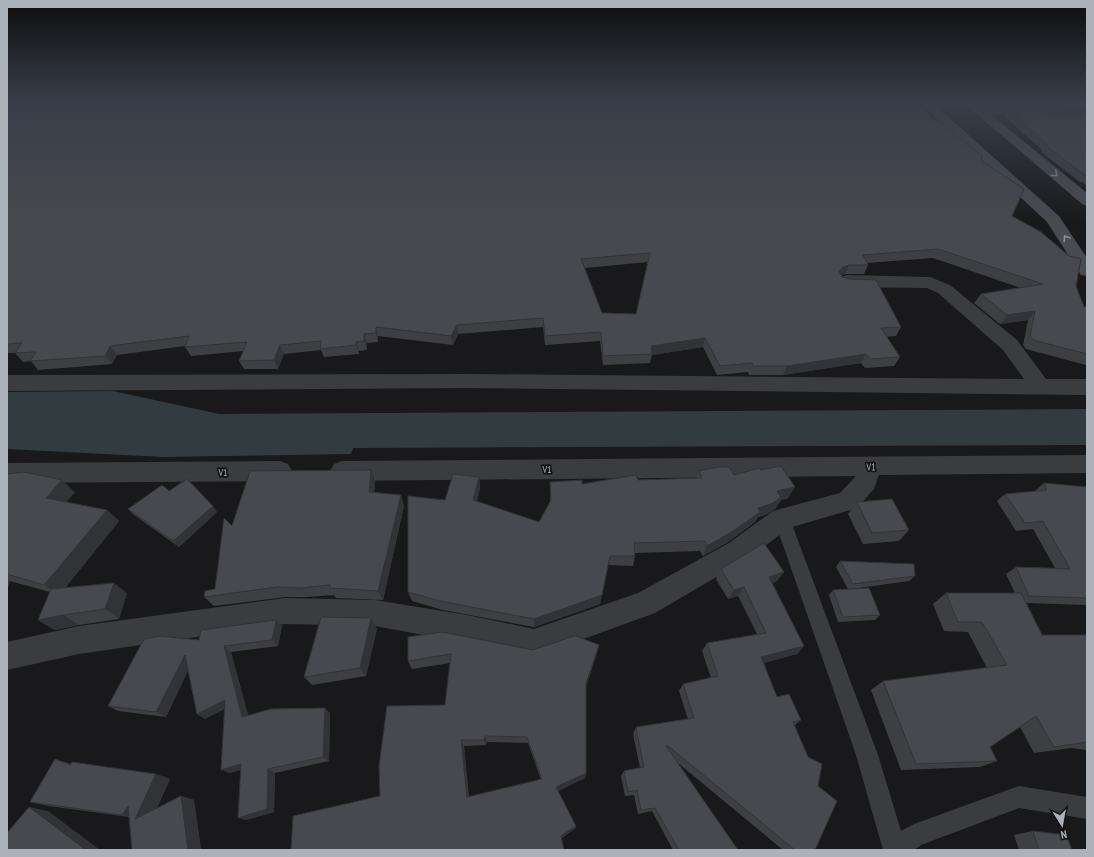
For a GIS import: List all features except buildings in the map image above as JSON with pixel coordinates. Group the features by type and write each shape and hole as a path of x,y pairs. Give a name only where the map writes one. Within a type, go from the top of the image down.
{"street":[{"path":"971,144 1053,219 1087,271"},
{"path":"1019,144 1087,201"},
{"path":"845,281 930,283 944,289 1010,346 1041,387"},
{"path":"7,383 467,381 1087,387"},
{"name":"V1","path":"7,473 1087,464"},
{"path":"7,656 79,640 285,611 375,613 467,629 534,643 645,604 738,551 782,519 848,501 866,482 870,467"}],"lane":[{"path":"782,519 867,755 895,850 914,836 1019,797 1087,808"}],"shaded area":[{"path":"113,391 219,414 1087,409 1087,445 353,448 351,454 163,457 7,449 7,392"}]}
